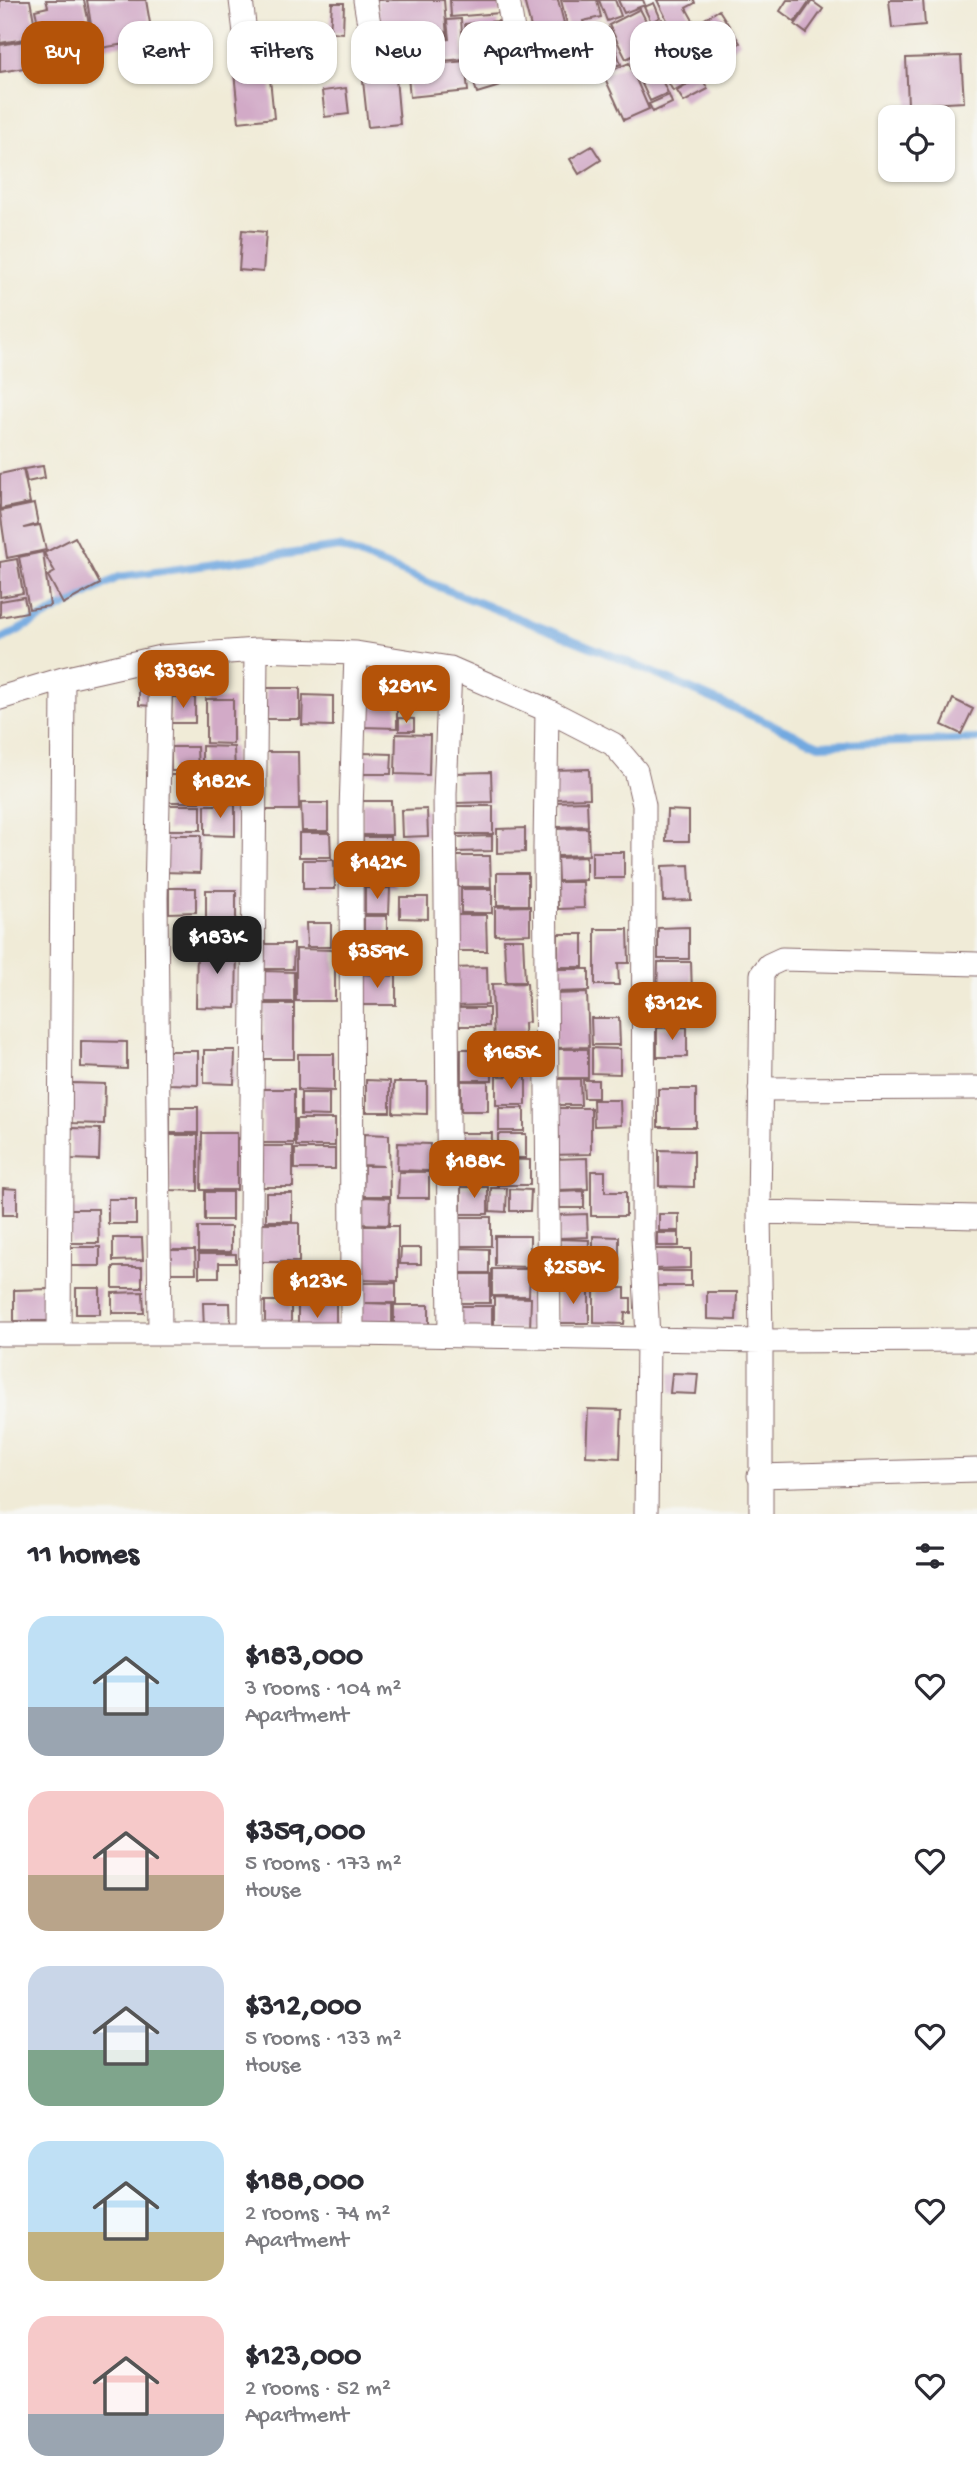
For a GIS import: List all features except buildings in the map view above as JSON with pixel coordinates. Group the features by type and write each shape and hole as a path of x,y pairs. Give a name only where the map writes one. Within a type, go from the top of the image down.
{"street":[{"path":"242,0 244,21"},
{"path":"365,0 368,21"},
{"path":"508,0 512,21"},
{"path":"250,1334 256,650"},
{"path":"0,698 64,679 161,657 256,650 356,653 450,668 547,710 613,744 636,771 644,805 643,1271 648,1338 646,1514"},
{"path":"352,1334 351,811 356,653"},
{"path":"160,1333 156,886 161,657"},
{"path":"450,668 445,794 450,1335"},
{"path":"59,1334 64,679"},
{"path":"547,710 545,849 550,1336"},
{"path":"761,1514 759,1212 762,974 776,959 977,964"},
{"path":"760,1089 977,1088"},
{"path":"759,1212 977,1217"},
{"path":"0,1334 352,1334 761,1341 977,1340"},
{"path":"759,1476 977,1470"}],"waterway":[{"path":"0,640 119,577 339,547 621,659 819,745 977,739"}]}
